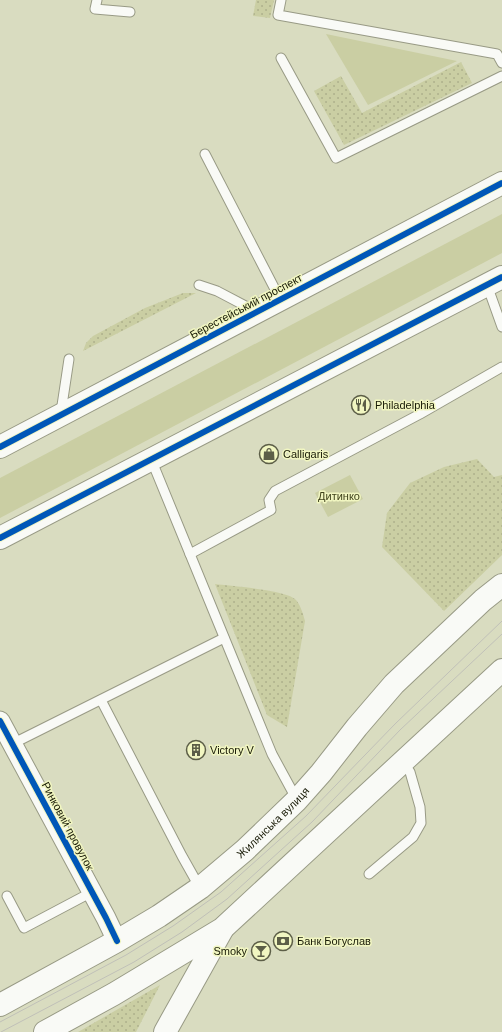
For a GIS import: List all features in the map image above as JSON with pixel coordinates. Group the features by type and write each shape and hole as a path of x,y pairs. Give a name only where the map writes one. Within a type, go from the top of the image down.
{"main road":[{"name":"Берестейський проспект","path":"0,447 502,183"},
{"path":"0,538 495,281"},
{"name":"Жилянська вулиця","path":"0,1005 117,942 200,888 245,850 297,800 322,773 357,727 394,684 483,600 502,585"},
{"path":"45,1032 114,994 222,929 502,670"},
{"path":"165,1032 222,929"}],"street":[{"name":"Ринковий провулок","path":"0,721 92,892 117,942"}],"lane":[{"path":"97,0 95,9 130,12"},
{"path":"281,0 278,15 497,54 502,63"},
{"path":"281,58 336,158 502,76"},
{"path":"205,154 280,299"},
{"path":"495,281 502,327"},
{"path":"199,285 216,291 256,312"},
{"path":"60,415 65,392 69,359"},
{"path":"190,554 271,510 269,500 275,491 420,414 502,367"},
{"path":"151,459 277,764 297,800"},
{"path":"12,744 224,638"},
{"path":"101,700 200,888"},
{"path":"369,874 413,837 421,823 420,807 410,772 403,762"},
{"path":"7,896 24,928 92,892"}],"green space":[{"path":"256,0 274,0 270,18 253,16"},
{"path":"326,34 457,61 368,105"},
{"path":"461,62 472,83 344,145 314,91 341,76 362,113"},
{"path":"502,214 502,253 0,518 0,478"},
{"path":"183,293 196,293 83,351 86,343 93,336 145,308"},
{"path":"477,459 494,477 502,475 502,555 444,611 382,547 387,513 410,483 444,467"},
{"name":"Дитинко","path":"350,475 363,499 328,517 315,493"},
{"path":"215,584 258,589 282,594 296,600 302,610 305,621 287,727 267,715"},
{"path":"160,985 136,1032 78,1032"}],"tram line":[{"path":"0,1022 126,955 173,926 221,892 306,816 395,724 502,621"},
{"path":"1,1032 134,962 182,932 227,899 312,822 400,730 502,634"}],"cycle path":[{"path":"0,447 502,183"},
{"path":"0,538 502,277"},
{"path":"0,721 117,941"}],"place":[{"name":"Philadelphia","path":"361,405"},
{"name":"Calligaris","path":"269,454"},
{"name":"Victory V","path":"196,750"},
{"name":"Банк Богуслав","path":"283,941"},
{"name":"Smoky","path":"261,951"}]}
